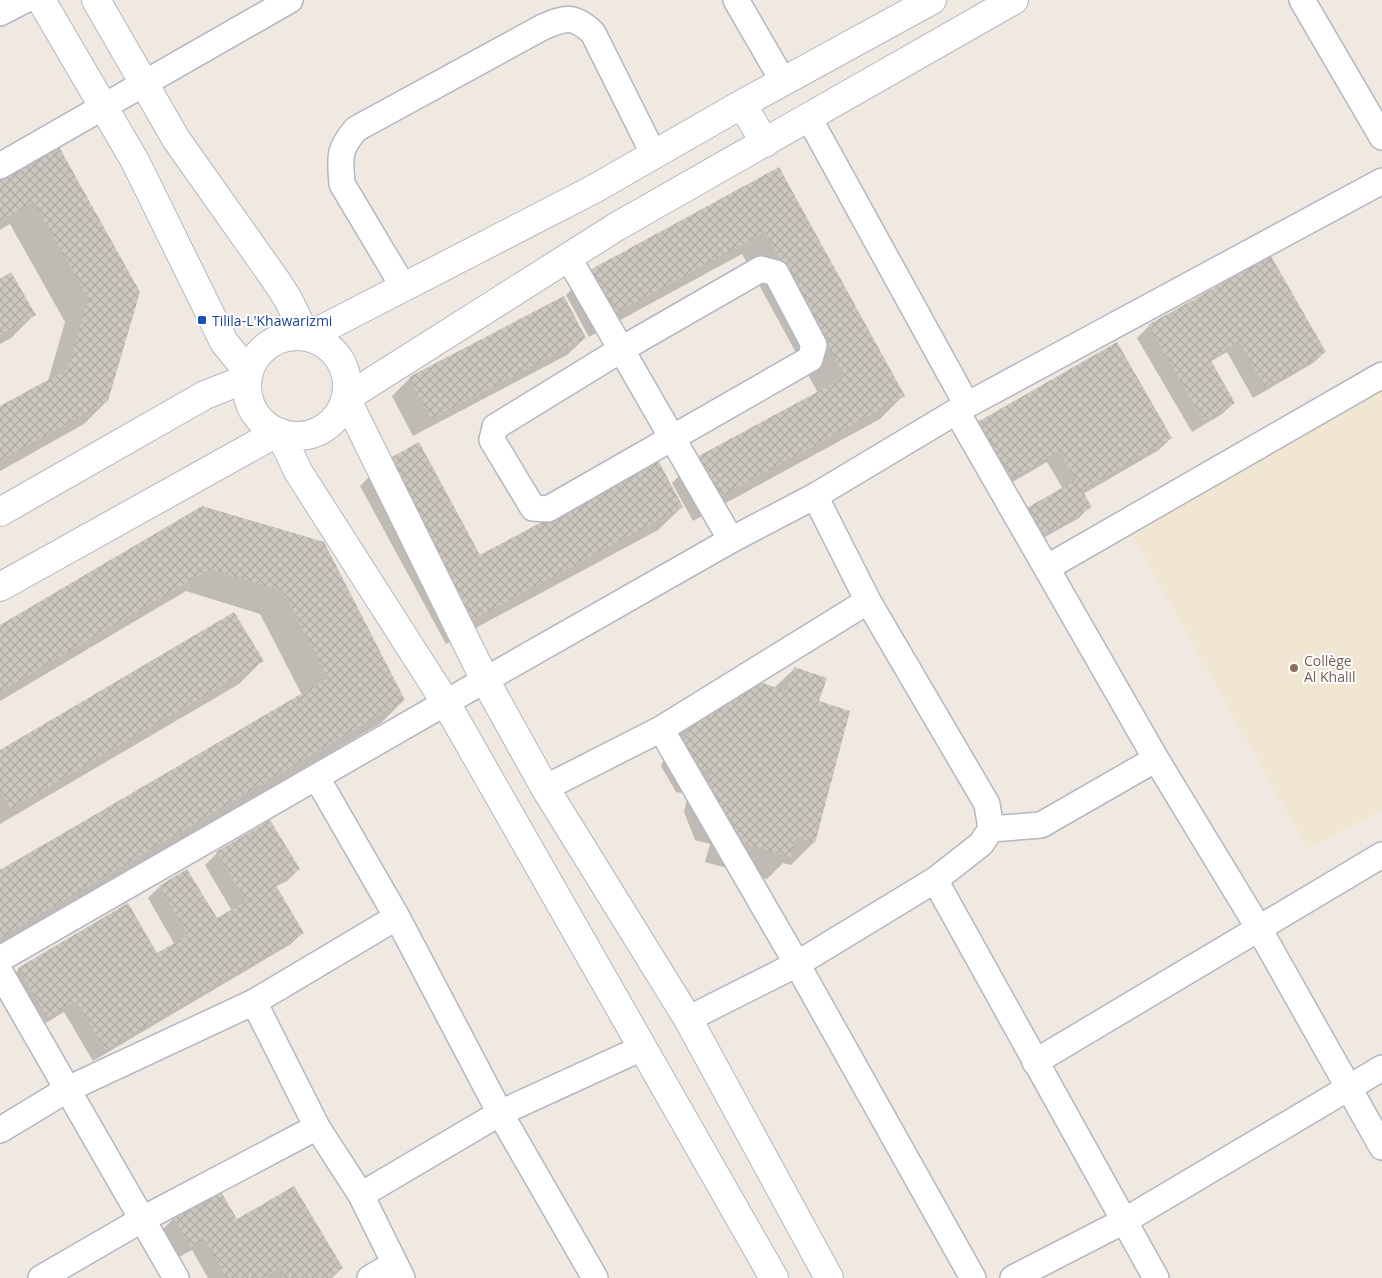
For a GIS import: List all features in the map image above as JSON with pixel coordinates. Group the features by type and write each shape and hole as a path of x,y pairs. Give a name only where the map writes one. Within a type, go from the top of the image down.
{"street":[{"path":"0,13 25,0"},
{"path":"41,0 136,161 224,342 248,375"},
{"path":"96,0 176,139 275,279 307,337"},
{"path":"736,0 783,81"},
{"path":"307,337 594,189 783,81 932,0"},
{"path":"346,398 616,227 1014,0"},
{"path":"1302,0 1382,137"},
{"path":"0,166 144,84 275,4"},
{"path":"404,288 342,184 342,146 356,129 543,27 563,18 580,21 593,33 654,155"},
{"path":"742,104 765,143"},
{"path":"809,118 962,409 1048,567 1156,759 1258,927 1347,1088 1382,1147"},
{"path":"0,959 731,540 815,496 962,409 1382,181"},
{"path":"594,189 616,227"},
{"path":"568,257 731,540"},
{"path":"762,269 776,273 814,345 810,360 672,438 548,509 533,508 492,440 496,427 622,349 762,269"},
{"path":"307,337 323,343 335,352 343,366 348,381 346,398 341,411 332,422 321,430 307,435 293,436 279,432 260,420 254,411 247,389 248,375 260,352 270,344 281,338 307,337"},
{"path":"0,512 205,395 248,375"},
{"path":"1048,567 1382,375"},
{"path":"346,398 485,680 545,788 688,1019 829,1278"},
{"path":"0,587 279,432"},
{"path":"279,432 299,473 446,703 774,1278"},
{"path":"688,1019 797,964 935,880 981,844 991,829 987,804 868,601 815,496"},
{"path":"545,788 661,729 868,601"},
{"path":"661,729 797,964 973,1278"},
{"path":"991,829 1041,825 1156,759"},
{"path":"317,778 397,917 500,1113 595,1278"},
{"path":"1035,1062 1258,927 1382,855"},
{"path":"935,880 1156,1278"},
{"path":"0,1130 68,1089 254,1002 397,917"},
{"path":"0,972 176,1278"},
{"path":"254,1002 317,1127 361,1195 398,1271 370,1278"},
{"path":"361,1195 500,1113 642,1048"},
{"path":"1022,1276 1124,1221 1382,1068"},
{"path":"41,1278 143,1219 317,1127"}],"shaded area":[{"name":"Collège Al Khalil","path":"1382,377 1382,809 1308,850 1127,526"}],"building":[{"path":"53,136 140,292 108,401 0,461 0,406 68,369 88,298 34,202 0,221 0,165"},
{"path":"779,167 905,396 716,499 695,458 845,377 765,232 612,315 588,271"},
{"path":"1271,256 1326,352 1265,387 1239,342 1210,359 1235,403 1204,421 1148,325"},
{"path":"11,272 36,315 0,335 0,279"},
{"path":"564,296 586,338 431,419 409,377"},
{"path":"1117,342 1172,438 1082,490 1092,507 1041,536 1025,509 1076,480 1059,451 1009,480 976,423"},
{"path":"419,442 480,555 658,460 683,507 469,622 383,462"},
{"path":"202,506 324,542 405,700 0,938 0,868 1,870 328,678 283,591 210,569 0,692 0,625"},
{"path":"234,612 264,661 11,809 0,791 0,750"},
{"path":"794,667 827,678 819,701 850,711 815,843 796,837 791,857 728,839 732,821 718,818 707,788 710,771 699,769 684,742 693,718 710,703 724,708 728,694 754,680 786,691"},
{"path":"270,820 300,869 275,884 304,933 105,1050 76,1001 48,1018 18,968 128,903 157,953 188,935 159,886 187,869 217,918 246,901 216,852"},
{"path":"294,1186 343,1268 327,1278 287,1278 281,1267 263,1278 227,1278 204,1239 191,1247 173,1217 220,1190 237,1219"}],"place":[{"name":"Tilila-L'Khawarizmi","path":"202,320"},
{"name":"Collège Al Khalil","path":"1294,668"}]}
